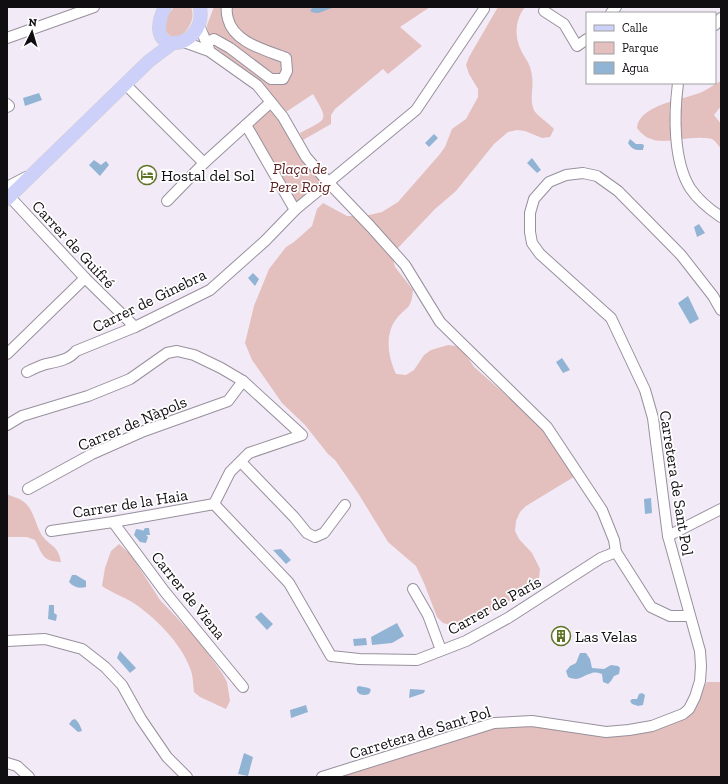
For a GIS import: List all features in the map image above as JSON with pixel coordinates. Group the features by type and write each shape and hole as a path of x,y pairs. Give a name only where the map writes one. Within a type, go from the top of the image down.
{"main road":[{"path":"149,62 159,33 159,21 165,7"},
{"path":"8,194 35,173 149,62 178,42 192,35 199,25 201,8"},
{"path":"159,33 166,42 178,42"}],"street":[{"path":"7,38 94,7"},
{"path":"208,47 214,39 230,48 271,79 283,79 287,71 286,58 243,40 230,26 226,10 227,7"},
{"name":"Carrer de Ginebra","path":"27,372 45,364 52,364 72,356 76,352 135,328 210,290 265,241 295,210 416,110 484,9"},
{"path":"544,11 564,24 577,46 586,40"},
{"path":"199,25 208,47"},
{"path":"178,42 208,47 257,85 283,117 306,156 405,265 440,322 547,427 602,510 614,540 616,552 651,607 670,616 689,616"},
{"path":"678,84 676,101 677,142 682,171 690,188 704,205 721,217"},
{"path":"126,85 204,164"},
{"path":"167,201 204,164 271,102"},
{"path":"7,104 7,108"},
{"path":"246,125 295,210"},
{"name":"Carretera de Sant Pol","path":"322,777 494,723 532,721 606,732 652,726 683,714 689,708 695,697 700,681 700,651 689,616 668,536 653,418 645,390 611,318 540,254 532,243 530,232 530,213 534,199 549,182 566,175 582,173 597,176 618,191 681,255 713,296 721,310"},
{"name":"Carrer de Guifré","path":"8,194 85,278 135,328"},
{"path":"7,354 85,278"},
{"path":"7,425 22,416 88,396 130,379 166,353 177,351 194,355 243,381 302,435 249,453 230,472 214,504"},
{"name":"Carrer de Nàpols","path":"28,489 105,448 144,431 228,401 243,381"},
{"path":"241,462 294,517 307,533 315,537 324,533 345,504"},
{"name":"Carrer de París","path":"214,504 289,583 331,656 359,659 417,660 466,641 508,618 601,558 616,552"},
{"name":"Carrer de la Haia","path":"51,530 113,522 214,504"},
{"path":"668,536 721,509"},
{"name":"Carrer de Viena","path":"113,522 165,592 243,687"},
{"path":"413,589 428,616 441,650"},
{"path":"7,641 45,639 82,649 105,667 122,685 141,719 167,757 187,777"},
{"path":"7,762 17,766 29,777"}],"green space":[{"path":"174,7 191,7 193,14 189,27 179,36 174,37 169,35 165,29 168,15"},
{"path":"214,7 430,7 400,27 422,46 388,74 383,69 335,109 331,115 331,124 303,140 300,133 316,125 323,118 322,110 313,94 286,112 267,90 215,47 208,34 207,25"},
{"path":"498,7 525,7 522,11 517,26 518,43 531,71 532,98 535,112 554,129 550,137 542,138 525,131 517,130 508,132 494,144 456,191 435,209 397,249 393,259 395,267 413,290 410,304 397,318 390,331 389,353 396,374 406,375 414,370 424,355 431,350 448,345 456,346 464,352 474,367 537,422 577,475 526,506 520,512 516,521 515,531 519,539 532,553 540,569 539,579 534,587 477,618 461,624 451,625 443,623 437,617 416,566 388,542 358,493 335,460 328,454 305,425 282,403 252,360 245,343 254,306 269,269 286,247 312,226 317,209 323,203 347,216 365,216 382,212 398,202 440,154 445,147 452,129 466,119 478,97 478,89 469,74 466,65 469,57"},
{"path":"721,81 721,106 714,115 721,124 721,148 709,138 659,141 643,135 637,128 645,113 664,104 702,92"},
{"name":"Plaça de Pere Roig","path":"271,102 328,182 295,210 246,125"},
{"path":"7,494 20,499 27,505 32,512 40,532 43,537 55,548 60,556 61,562 47,559 35,540 27,537 7,537"},
{"path":"119,544 131,555 160,600 199,641 222,673 227,682 230,701 226,709 200,697 194,692 192,673 186,659 180,649 158,622 132,602 102,586 105,568 111,551"},
{"path":"707,682 721,682 721,777 338,777 495,727 534,725 602,735 689,714"}],"water":[{"path":"313,7 344,7 332,8 316,13 310,11"},
{"path":"39,93 42,100 25,106 23,98"},
{"path":"434,134 438,138 429,147 425,143"},
{"path":"630,139 636,144 644,145 643,150 636,150 631,147 628,143"},
{"path":"532,158 541,170 537,173 527,163"},
{"path":"94,160 101,165 106,161 109,165 100,176 89,165"},
{"path":"699,224 705,233 697,237 694,227"},
{"path":"253,273 259,279 255,286 248,278"},
{"path":"688,296 699,319 690,324 678,303"},
{"path":"562,358 570,370 563,373 556,362"},
{"path":"651,498 652,513 645,514 644,499"},
{"path":"145,528 149,528 150,535 146,535 148,537 146,543 140,542 134,535 136,529 143,531"},
{"path":"281,549 291,560 286,564 273,550"},
{"path":"72,575 76,575 86,581 86,587 79,588 71,584 69,582"},
{"path":"49,605 54,605 54,613 57,615 56,621 48,619"},
{"path":"261,612 273,624 267,630 255,617"},
{"path":"397,623 404,636 392,643 372,645 371,637"},
{"path":"366,638 367,645 354,646 353,639"},
{"path":"120,651 136,668 130,673 117,658"},
{"path":"580,653 586,653 590,659 592,668 604,669 611,665 618,666 620,668 619,674 614,676 608,684 603,682 602,674 597,673 592,673 578,679 568,677 566,671 570,666 576,663"},
{"path":"357,687 369,688 371,690 369,694 362,695 357,692"},
{"path":"410,689 425,690 424,693 409,698"},
{"path":"642,693 645,695 643,705 638,706 632,704 630,701 632,699 637,699 639,694"},
{"path":"306,705 308,712 291,718 290,710"},
{"path":"75,719 82,731 78,732 69,724"},
{"path":"244,753 253,757 248,776 238,774"}],"place":[{"name":"Hostal del Sol","path":"147,175"},
{"name":"Las Velas","path":"561,636"}]}
